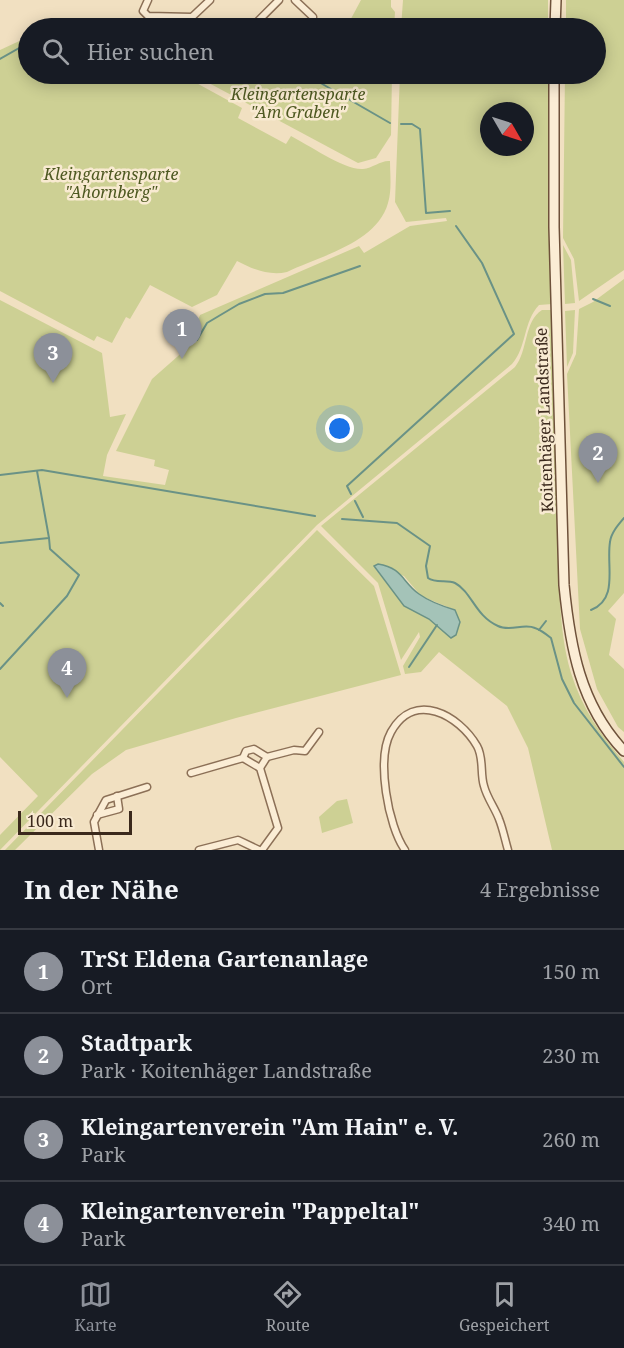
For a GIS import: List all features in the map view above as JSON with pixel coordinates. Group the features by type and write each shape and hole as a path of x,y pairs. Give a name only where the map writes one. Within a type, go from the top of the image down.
{"main road":[{"path":"555,18 556,0"},
{"name":"Koitenhäger Landstraße","path":"555,84 554,227 565,597 568,631 578,672 592,709 610,737 624,751"}],"street":[{"path":"148,0 143,11 148,16 192,17 210,0"},
{"path":"260,18 279,0"},
{"path":"296,0 313,17"},
{"path":"405,850 393,827 383,777 391,732 404,717 422,708 442,713 454,720 477,746 483,783 499,818 508,850"},
{"path":"260,768 267,757 294,750 305,751 319,732"},
{"path":"243,758 246,751 254,749 267,757"},
{"path":"190,773 243,758 260,768 278,828 260,850 238,840 199,850"},
{"path":"99,850 94,822 106,800 147,787"},
{"path":"97,815 119,809 117,796"}],"green space":[{"path":"361,0 391,0 391,7 395,12 395,18 351,18"},
{"path":"403,0 548,0 548,18 402,18"},
{"path":"566,0 624,0 624,270 579,301 574,259 563,238 565,84 606,84 606,18 566,18"},
{"name":"Kleingartensparte \"Ahornberg\"","path":"18,42 18,84 198,84 242,108 238,118 286,144 291,136 337,162 356,168 363,169 390,161 388,203 382,217 360,238 331,254 287,272 261,271 237,261 217,295 192,307 150,285 130,319 126,317 112,343 97,336 94,341 0,291 0,50"},
{"name":"Kleingartensparte \"Am Graben\"","path":"211,84 392,84 391,135 376,158 358,163"},
{"path":"400,84 549,84 552,304 539,305 534,312 520,350 512,364 317,525 0,850 0,835 38,796 0,757 0,300 102,353 110,417 126,414 107,455 103,476 165,485 169,470 154,466 155,460 116,451 152,379 186,349 200,315 359,246 364,253 410,226 447,221 446,218 406,222 395,202"},
{"path":"563,245 571,260 575,303 565,304"},
{"path":"624,279 624,593 608,611 616,619 609,655 624,669 624,732 618,727 597,689 580,629 567,374 576,354 579,309 593,302"},
{"path":"542,310 552,310 559,580 563,637 571,673 586,709 624,762 624,850 552,850 528,748 507,706 439,652 421,672 405,674 403,666 420,637 419,632 401,660 378,583 321,526 515,367 536,315","holes":["374,567 404,576 421,596 455,610 451,638 429,619 404,606"]},
{"path":"575,310 573,353 567,367 565,311"},
{"path":"317,530 374,586 401,675 236,718 126,750 92,774 15,850 5,850"},
{"path":"347,799 353,823 322,833 319,817 337,801"}],"water":[{"path":"378,564 393,569 423,597 455,610 460,622 456,635 451,638 429,619 404,606 374,566"}],"waterway":[{"path":"0,59 18,49"},
{"path":"322,84 390,123"},
{"path":"401,124 412,124 420,129 426,213 450,211"},
{"path":"351,494 347,486 514,334 482,263 456,226"},
{"path":"197,340 207,323 239,304 265,294 283,293 360,266"},
{"path":"593,299 610,306"},
{"path":"0,475 42,470 315,516"},
{"path":"0,543 49,538 37,471"},
{"path":"355,501 363,517"},
{"path":"591,610 600,605 608,590 611,539 615,529 624,518"},
{"path":"342,519 397,523 430,546 426,566 428,578 434,581 449,581 461,587 484,616 498,626 503,628 531,627 551,638 562,679 574,703 624,767"},
{"path":"0,669 67,596 79,575 50,549 49,538"},
{"path":"0,603 3,606"},
{"path":"539,630 546,621"},
{"path":"409,667 437,625"}],"place":[{"name":"TrSt Eldena Gartenanlage","path":"182,359"},
{"name":"Kleingartenverein \"Am Hain\" e. V.","path":"53,383"},
{"name":"Stadtpark","path":"598,483"},
{"name":"Kleingartenverein \"Pappeltal\"","path":"67,698"}]}
